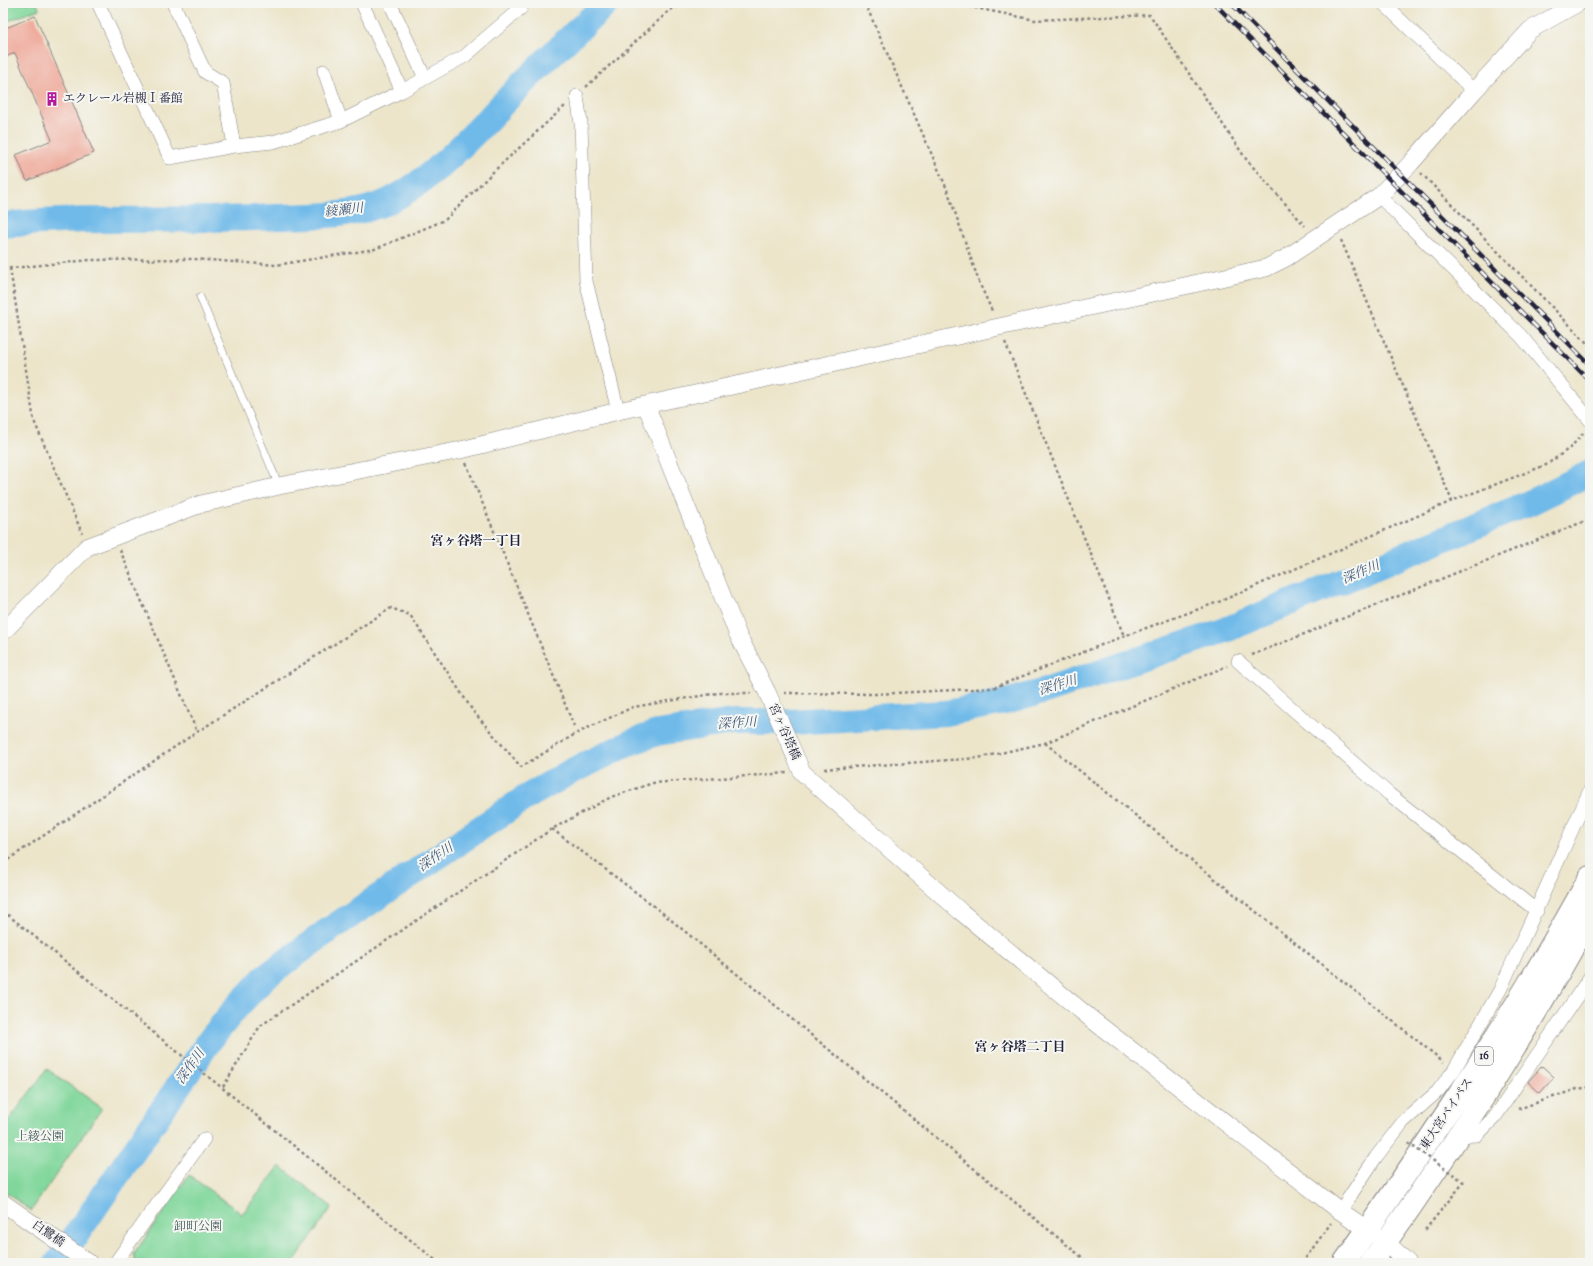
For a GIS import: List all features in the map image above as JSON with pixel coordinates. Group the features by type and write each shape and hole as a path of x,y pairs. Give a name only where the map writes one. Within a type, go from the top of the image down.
{"highway":[{"name":"東大宮バイパス","path":"1344,1263 1442,1122 1500,1033 1550,951 1590,877"},
{"name":"東大宮バイパス","path":"1371,1263 1459,1136 1559,973 1590,917"}],"street":[{"path":"98,3 170,158 234,146 273,142 341,121 402,91 465,56 521,8 518,3"},
{"path":"173,3 205,72 223,83 234,146"},
{"path":"362,3 402,91"},
{"path":"390,3 425,78"},
{"path":"1383,3 1474,91"},
{"path":"3,632 88,547 201,504 279,486 461,450 618,411 1266,268 1286,258 1379,196 1411,163 1530,30 1578,3"},
{"path":"324,71 341,121"},
{"path":"577,96 581,123 586,281 618,411"},
{"path":"1379,196 1521,336 1588,425"},
{"name":"宮ヶ谷塔橋","path":"646,406 738,635 766,692 802,772"},
{"path":"1238,661 1389,794 1537,911"},
{"path":"802,772 960,911 1095,1022 1340,1211 1386,1242 1408,1263"},
{"path":"1340,1211 1376,1157 1403,1122 1438,1091 1454,1070 1500,990 1537,911 1590,790"},
{"path":"1459,1136 1477,1136 1495,1117 1590,977"},
{"path":"114,1263 204,1139"},
{"name":"白鷺橋","path":"3,1203 90,1263"}],"lane":[{"path":"200,297 279,486"}],"path":[{"path":"3,269 90,260 194,259 276,265 375,249 445,220 500,166 670,10 686,3"},
{"path":"865,3 947,189 979,282 1124,636"},
{"path":"951,3 1035,20 1150,14 1246,159 1316,238"},
{"path":"1411,163 1590,346"},
{"path":"1335,226 1452,501"},
{"path":"10,268 34,421 88,547"},
{"path":"3,864 197,732 391,608 410,615 473,711 521,767 577,733 633,707 718,693 766,692 875,694 993,688 1124,636 1222,601 1452,501 1546,465 1571,447 1588,425"},
{"path":"461,450 574,726"},
{"path":"223,1087 260,1026 552,829 611,797 653,783 978,758 1045,743 1238,661 1590,518"},
{"path":"114,536 197,732"},
{"path":"1045,743 1454,1070"},
{"path":"552,829 660,911 1089,1263"},
{"path":"3,911 223,1087 439,1263"},
{"path":"1495,1117 1577,1089 1590,1087"},
{"path":"1408,1143 1464,1182 1425,1230"},
{"path":"1302,1263 1340,1211"}],"green space":[{"path":"3,3 37,3 39,9 3,23"},
{"name":"上綾公園","path":"47,1069 102,1108 31,1211 3,1190 3,1128"},
{"name":"卸町公園","path":"280,1166 332,1207 293,1263 136,1263 134,1254 189,1175 242,1214"}],"building":[{"name":"エクレール岩槻Ⅰ番館","path":"35,16 94,153 27,181 16,155 52,140 15,53 3,58 3,29"},
{"path":"1542,1066 1554,1077 1540,1093 1528,1082"}],"waterway":[{"name":"綾瀬川","path":"3,225 37,222 106,220 320,216 348,213 376,206 389,201 406,191 440,166 472,136 538,68 607,3"},
{"name":"深作川","path":"57,1263 210,1040 235,1009 264,978 326,932 525,798 570,772 632,742 657,733 733,722 790,722 946,713 1005,702 1045,691 1223,631 1529,503 1590,473"}],"railway":[{"path":"1214,3 1590,381"},
{"path":"1231,3 1590,365"}],"place":[{"name":"エクレール岩槻Ⅰ番館","path":"52,99"}],"district":[{"name":"宮ヶ谷塔一丁目","path":"476,542"},
{"name":"宮ヶ谷塔二丁目","path":"1020,1048"}]}
